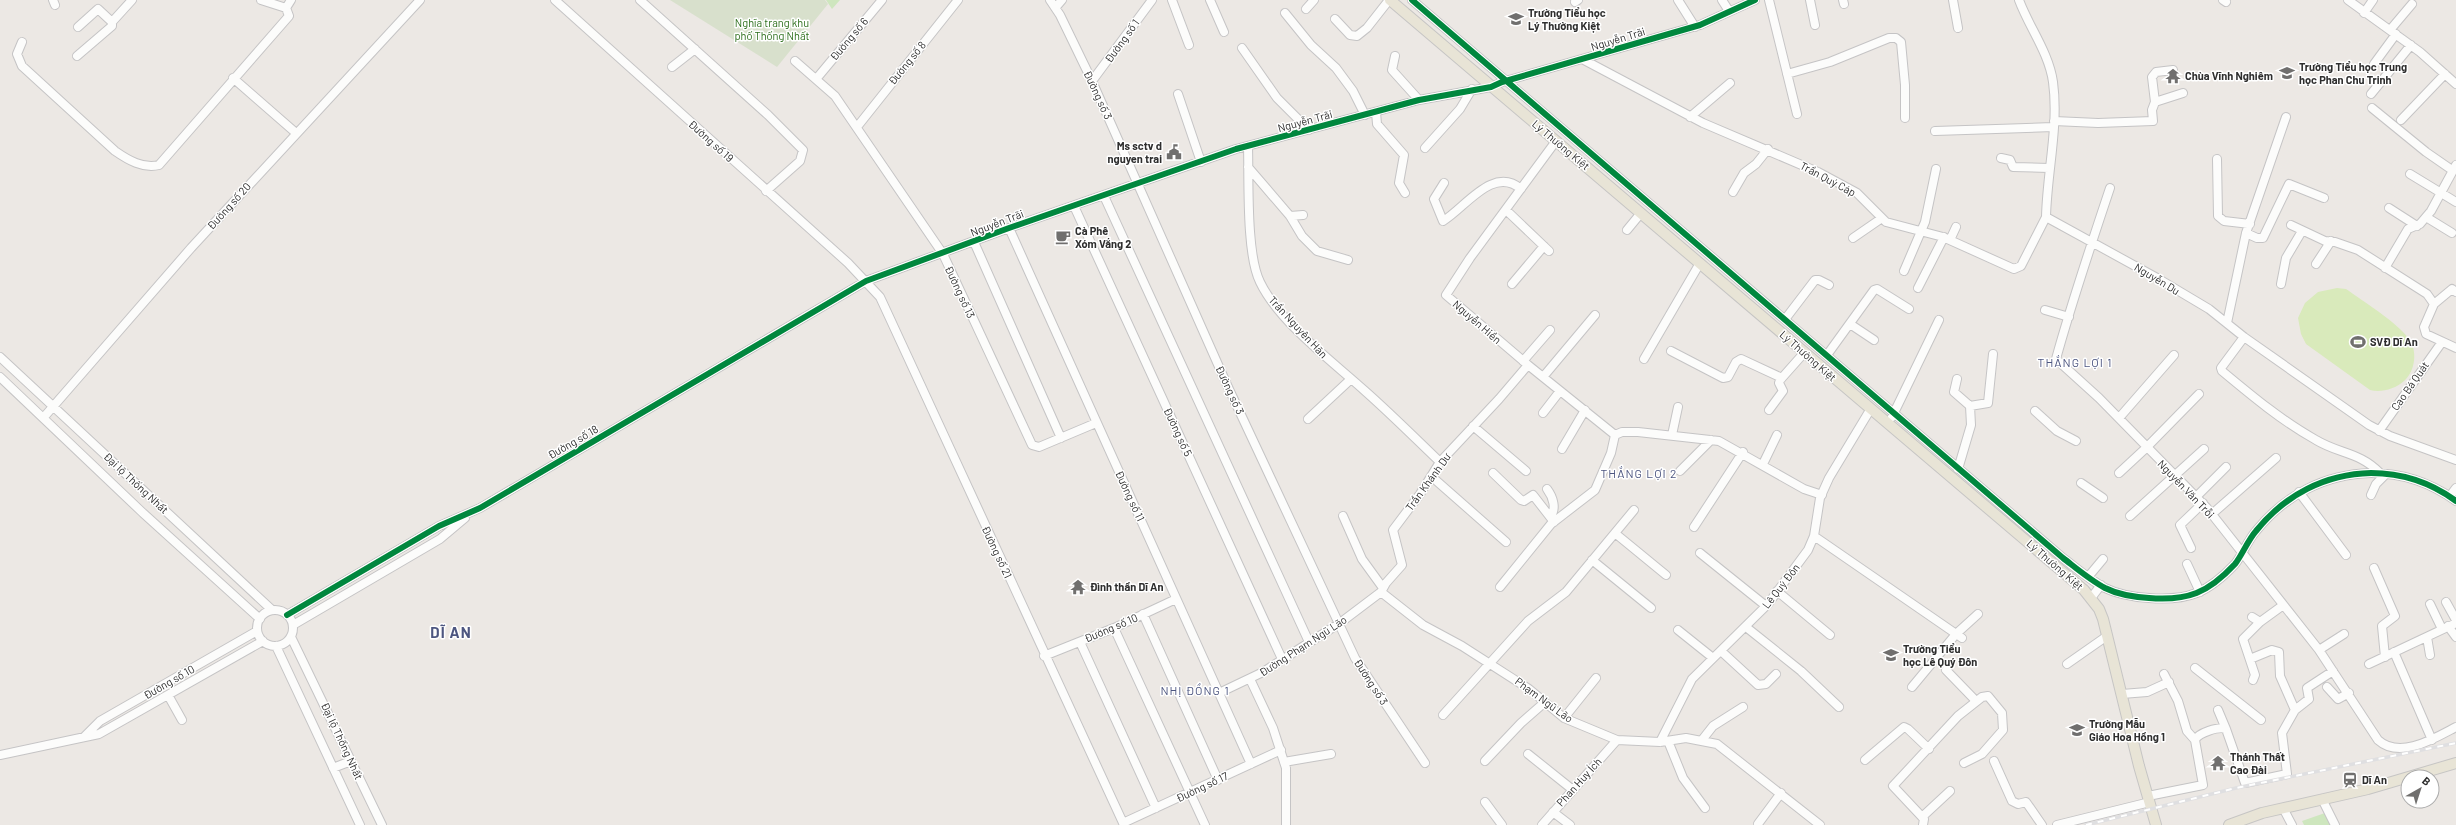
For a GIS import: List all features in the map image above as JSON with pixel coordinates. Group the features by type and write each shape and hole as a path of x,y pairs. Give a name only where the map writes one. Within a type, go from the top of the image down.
{"main road":[{"name":"Lý Thường Kiệt","path":"1390,0 1700,263 1870,410 2079,585 2099,609 2122,694 2139,766 2156,825"},
{"path":"2229,825 2257,814 2368,789 2456,763"},
{"name":"Lý Thường Kiệt","path":"2148,800 2151,825"}],"street":[{"path":"77,56 112,26 112,22 132,0"},
{"path":"261,0 286,8"},
{"path":"286,8 292,0"},
{"name":"Đường số 20","path":"44,417 186,254 420,0"},
{"name":"Đường số 19","path":"555,0 866,281"},
{"path":"640,0 768,115 802,150 800,161 766,191"},
{"name":"Đường số 6","path":"817,78 882,0"},
{"name":"Đường số 8","path":"857,127 958,0"},
{"name":"Đường số 3","path":"1050,0 1056,7 1092,81 1228,387 1340,623 1355,658 1424,763"},
{"path":"1056,7 1062,0"},
{"name":"Đường số 1","path":"1092,81 1152,0"},
{"path":"1172,0 1189,45"},
{"path":"1210,0 1224,32"},
{"path":"1306,10 1314,0"},
{"path":"1335,19 1352,36 1357,36 1367,28 1390,0"},
{"path":"1412,0 1786,318 1826,355 1958,469 2088,577 2101,585 2122,594 2171,600 2200,592 2213,584 2236,562 2241,551 2268,517 2298,492 2322,482 2360,474 2383,474 2422,480 2453,498 2456,488"},
{"path":"1678,0 1695,27"},
{"path":"1722,0 1730,11"},
{"name":"Nguyễn Trãi","path":"866,281 943,254 1009,228 1139,185 1248,146 1419,100 1472,89 1491,87 1507,80 1584,60 1695,27 1755,0"},
{"path":"1769,0 1797,114"},
{"path":"1810,0 1815,25"},
{"path":"1953,0 1958,28"},
{"path":"2019,0 2048,63 2053,82 2053,124 2046,217"},
{"path":"2348,0 2364,13 2411,45 2456,84"},
{"path":"2364,13 2373,0"},
{"path":"2374,64 2412,4"},
{"path":"22,42 17,54 22,66 114,151 130,161 150,167 159,164 288,16 286,8"},
{"path":"78,27 98,9 112,22"},
{"path":"1285,13 1311,45 1336,68 1353,91 1365,115"},
{"path":"1787,74 1830,62 1889,38 1896,38 1901,42 1905,85 1905,118"},
{"path":"2371,94 2411,45"},
{"path":"1242,48 1277,98 1309,130"},
{"path":"672,67 694,49"},
{"path":"1395,56 1392,70 1419,100"},
{"name":"Trần Quý Cáp","path":"1584,60 1690,117 1768,149 1818,172 1857,193 1882,218 1892,224 1922,230 2018,269 2046,217"},
{"name":"Đường số 13","path":"795,61 817,78 835,96 943,254 1028,439 1034,447 1039,447 1096,423"},
{"path":"1935,131 2053,124 2152,121 2152,110 2155,102 2152,77 2156,72 2173,70"},
{"path":"2401,120 2445,74"},
{"path":"233,78 296,134"},
{"path":"1690,117 1730,82"},
{"path":"1425,148 1460,109 1472,89"},
{"path":"2155,102 2183,93"},
{"path":"1178,94 1201,162"},
{"path":"2372,108 2426,152 2454,167 2442,192 2426,217 2417,226 2406,232 2386,268"},
{"path":"1376,112 1377,124 1404,155 1399,184 1405,193"},
{"path":"2227,323 2246,234 2286,117"},
{"name":"Nguyễn Hiền","path":"1556,141 1446,295 1525,363 1615,435"},
{"name":"Trần Nguyên Hãn","path":"1248,146 1251,228 1255,268 1260,282 1282,313 1311,344 1440,462"},
{"path":"1732,192 1744,173 1756,164 1768,149"},
{"path":"2001,158 2010,160 2013,167 2049,168"},
{"path":"2217,159 2218,216 2224,221 2250,224"},
{"path":"1248,167 1290,216 1294,226 1317,251 1348,260"},
{"path":"1904,271 1929,210 1936,169"},
{"path":"2410,174 2442,192 2456,202"},
{"path":"1444,183 1434,199 1443,221 1487,185 1507,183 1521,189"},
{"path":"2246,234 2257,238 2262,238 2289,184 2324,198"},
{"name":"Nguyễn Văn Trỗi","path":"2110,188 2093,243 2082,267 2056,359 2119,418 2146,448 2212,514 2282,606 2319,650 2349,693 2378,740 2383,745 2403,748 2432,740 2456,727"},
{"path":"1104,196 1309,642"},
{"name":"Đường số 5","path":"1074,206 1282,659"},
{"path":"2389,208 2417,226"},
{"path":"1506,210 1546,248 1512,284"},
{"path":"1627,230 1641,213"},
{"path":"1290,216 1303,215"},
{"name":"Nguyễn Du","path":"2046,217 2157,278 2227,323 2379,431 2456,460"},
{"path":"2426,217 2452,233"},
{"path":"1853,238 1882,218"},
{"path":"2291,225 2302,231 2358,250 2427,294 2434,304"},
{"name":"Đường số 11","path":"1009,228 1251,764"},
{"path":"1918,288 1947,239 1956,228"},
{"path":"2281,284 2286,258 2302,231"},
{"path":"2316,264 2331,241"},
{"path":"974,242 989,280 1061,438"},
{"path":"1644,359 1700,263"},
{"path":"1786,318 1815,280 1820,280 1829,285"},
{"name":"Đường số 18","path":"293,625 440,539 472,513 866,281"},
{"name":"Đường số 21","path":"866,281 880,297 1044,656 1123,824"},
{"path":"1826,355 1874,290 1877,289 1909,308"},
{"path":"2456,292 2452,289 2434,304 2424,328 2431,338 2456,348"},
{"path":"2045,310 2069,317"},
{"path":"1543,377 1595,315"},
{"path":"1887,424 1894,414 1939,320"},
{"path":"1850,324 1874,340"},
{"name":"Trần Khánh Dư","path":"1382,590 1402,566 1393,530 1440,462 1473,426 1550,330"},
{"path":"2244,336 2221,368 2222,371 2300,431 2330,448 2369,462 2383,474"},
{"name":"Cao Bá Quát","path":"2379,431 2442,342"},
{"path":"1671,351 1723,378 1728,377 1736,362 1741,359 1782,378"},
{"path":"1769,410 1783,391 1779,382 1804,353"},
{"path":"1970,406 1988,403 1993,354"},
{"path":"2119,418 2174,355"},
{"name":"Đại lộ Thống Nhất","path":"0,357 54,405 272,610"},
{"name":"Đại lộ Thống Nhất","path":"0,377 44,417 143,514 260,619"},
{"path":"1957,378 1954,392 1970,406 1971,426 1958,469"},
{"path":"1308,419 1351,379"},
{"path":"1543,413 1560,391"},
{"path":"2119,473 2146,448 2198,394"},
{"path":"1672,435 1678,407"},
{"path":"1562,449 1585,410"},
{"name":"Lê Quý Đôn","path":"1660,742 1692,679 1766,606 1808,550 1814,536 1822,495 1840,456 1870,410"},
{"path":"2035,411 2057,431 2076,441"},
{"path":"1473,426 1526,471"},
{"path":"1500,587 1552,519 1588,498 1598,483 1611,452 1615,435 1622,432 1672,435 1720,441 1743,452 1804,489 1822,495"},
{"path":"1763,464 1777,435"},
{"path":"1680,471 1711,440"},
{"path":"2130,516 2204,449"},
{"path":"1694,527 1743,452"},
{"path":"2212,514 2276,458"},
{"path":"2196,497 2226,467"},
{"path":"1493,473 1521,500 1524,501 1533,495 1552,519"},
{"path":"2371,495 2383,474"},
{"path":"1431,476 1506,542"},
{"path":"2081,483 2103,498"},
{"path":"1547,489 1554,500 1552,519"},
{"path":"2298,492 2346,555"},
{"path":"2191,548 2180,525 2202,503"},
{"path":"1443,715 1528,621 1566,592 1592,560 1616,534 1634,510"},
{"name":"Đường số 18","path":"287,615 439,526 472,513"},
{"name":"Phạm Ngũ Lão","path":"1343,516 1362,559 1382,590 1423,625 1491,663 1545,702 1564,718 1617,740 1660,742 1686,738 1717,744 1820,825"},
{"path":"1616,534 1666,575"},
{"path":"1814,536 1959,636"},
{"path":"1700,553 1766,606"},
{"path":"2088,577 2103,558"},
{"path":"1592,560 1651,608"},
{"path":"2187,564 2200,592"},
{"path":"2374,568 2395,616 2382,626 2385,657"},
{"path":"365,569 370,580"},
{"path":"2091,598 2101,585"},
{"name":"Đường Phạm Ngũ Lão","path":"1219,693 1250,679 1340,623 1382,590"},
{"path":"1778,591 1830,635"},
{"name":"Đường số 10","path":"1044,656 1114,628 1176,599"},
{"path":"2446,602 2451,624 2456,637"},
{"path":"2430,604 2451,624"},
{"path":"2253,680 2256,677 2244,637 2260,622 2282,606"},
{"path":"272,610 280,611 287,615 293,625 291,637 285,643 276,646 263,641 257,631 260,619 265,613 272,610"},
{"path":"1143,614 1218,780"},
{"path":"1912,687 1978,614"},
{"path":"2252,617 2260,622"},
{"path":"2369,664 2451,624"},
{"path":"1746,627 1801,672 1839,707"},
{"path":"1114,628 1205,825"},
{"path":"1678,630 1713,658"},
{"name":"Đường số 10","path":"84,737 100,721 257,631"},
{"path":"2319,650 2344,634"},
{"path":"2067,664 2107,636"},
{"name":"Đại lộ Thống Nhất","path":"291,637 382,825"},
{"path":"2427,637 2430,655"},
{"name":"Đường số 10","path":"0,755 99,734 263,641"},
{"path":"1080,642 1156,808"},
{"name":"Đại lộ Thống Nhất","path":"276,646 360,825"},
{"path":"2250,659 2272,650 2279,652 2280,676 2294,710"},
{"path":"1721,651 1758,685 1766,684 1776,674"},
{"path":"2394,652 2432,740"},
{"path":"2195,668 2261,720"},
{"path":"1946,670 1976,701"},
{"path":"2218,710 2226,728 2245,783 2286,775 2282,733 2294,710 2309,700 2307,688 2333,671"},
{"path":"2057,825 2203,785 2195,740 2187,731 2178,701 2164,674"},
{"path":"1564,718 1596,678"},
{"path":"1250,679 1281,750 1284,762 1287,780 1286,825"},
{"path":"2122,694 2147,692 2169,682"},
{"path":"2327,687 2338,699 2349,693"},
{"path":"168,695 182,720"},
{"path":"1950,791 1922,821 1893,786 1929,749 1953,720 1976,701 1986,696 1991,699 2002,713 2003,730 1982,754 1964,763"},
{"path":"1486,761 1505,739 1545,702"},
{"path":"1702,740 1713,726 1744,707"},
{"path":"1865,760 1904,727 1908,728 1929,749"},
{"path":"2195,740 2199,735 2221,728 2226,728"},
{"name":"Phan Huy Ích","path":"1542,825 1617,740"},
{"path":"1668,741 1683,778 1705,808"},
{"name":"Đường số 17","path":"1123,824 1281,750"},
{"path":"1284,762 1331,754"},
{"path":"1528,754 1573,790"},
{"path":"333,768 352,761"},
{"path":"1994,761 2012,801 2018,804 2026,802 2042,825"},
{"path":"1758,824 1781,793"},
{"path":"2322,799 2335,825"},
{"path":"1485,802 1502,825"},
{"path":"2283,808 2292,825"},
{"path":"1553,812 1570,825"}],"green space":[{"name":"Nghĩa trang khu phố Thống Nhất","path":"670,0 825,0 828,4 777,67"},
{"path":"826,0 840,0 832,9"},
{"name":"SVĐ Dĩ An","path":"2337,288 2346,289 2371,306 2389,319 2409,339 2414,349 2413,367 2408,377 2400,384 2383,391 2370,390 2306,344 2301,334 2298,318 2305,303 2318,292"},
{"path":"2325,813 2330,825 2304,825 2302,821"}],"railway":[{"path":"2086,825 2236,788 2456,743"}],"cycle path":[{"path":"1412,0 2063,558 2105,588 2127,595 2163,599 2196,593 2216,582 2235,564 2253,535 2267,518 2280,507 2307,489 2338,477 2371,473 2383,473 2405,477 2426,484 2456,501"},
{"path":"287,615 439,526 480,508 866,281 1009,228 1236,149 1419,100 1491,87 1502,82 1700,25 1755,0"}],"place":[{"name":"Trường Tiểu học Lý Thường Kiệt","path":"1516,19"},
{"name":"Trường Tiểu học Trung học Phan Chu Trinh","path":"2287,73"},
{"name":"Chùa Vĩnh Nghiêm","path":"2173,76"},
{"name":"Ms sctv d nguyen trai","path":"1174,152"},
{"name":"Cà Phê Xóm Vắng 2","path":"1063,237"},
{"name":"SVĐ Dĩ An","path":"2358,342"},
{"name":"Đình thần Dĩ An","path":"1078,587"},
{"name":"Trường Tiểu học Lê Quý Đôn","path":"1891,655"},
{"name":"Trường Mẫu Giáo Hoa Hồng 1","path":"2077,730"},
{"name":"Thánh Thất Cao Đài","path":"2218,763"},
{"name":"Dĩ An","path":"2350,780"}],"district":[{"name":"THẮNG LỢI 1","path":"2075,363"},
{"name":"THẮNG LỢI 2","path":"1639,474"},
{"name":"DĨ AN","path":"451,633"},
{"name":"NHỊ ĐỒNG 1","path":"1195,691"}]}
